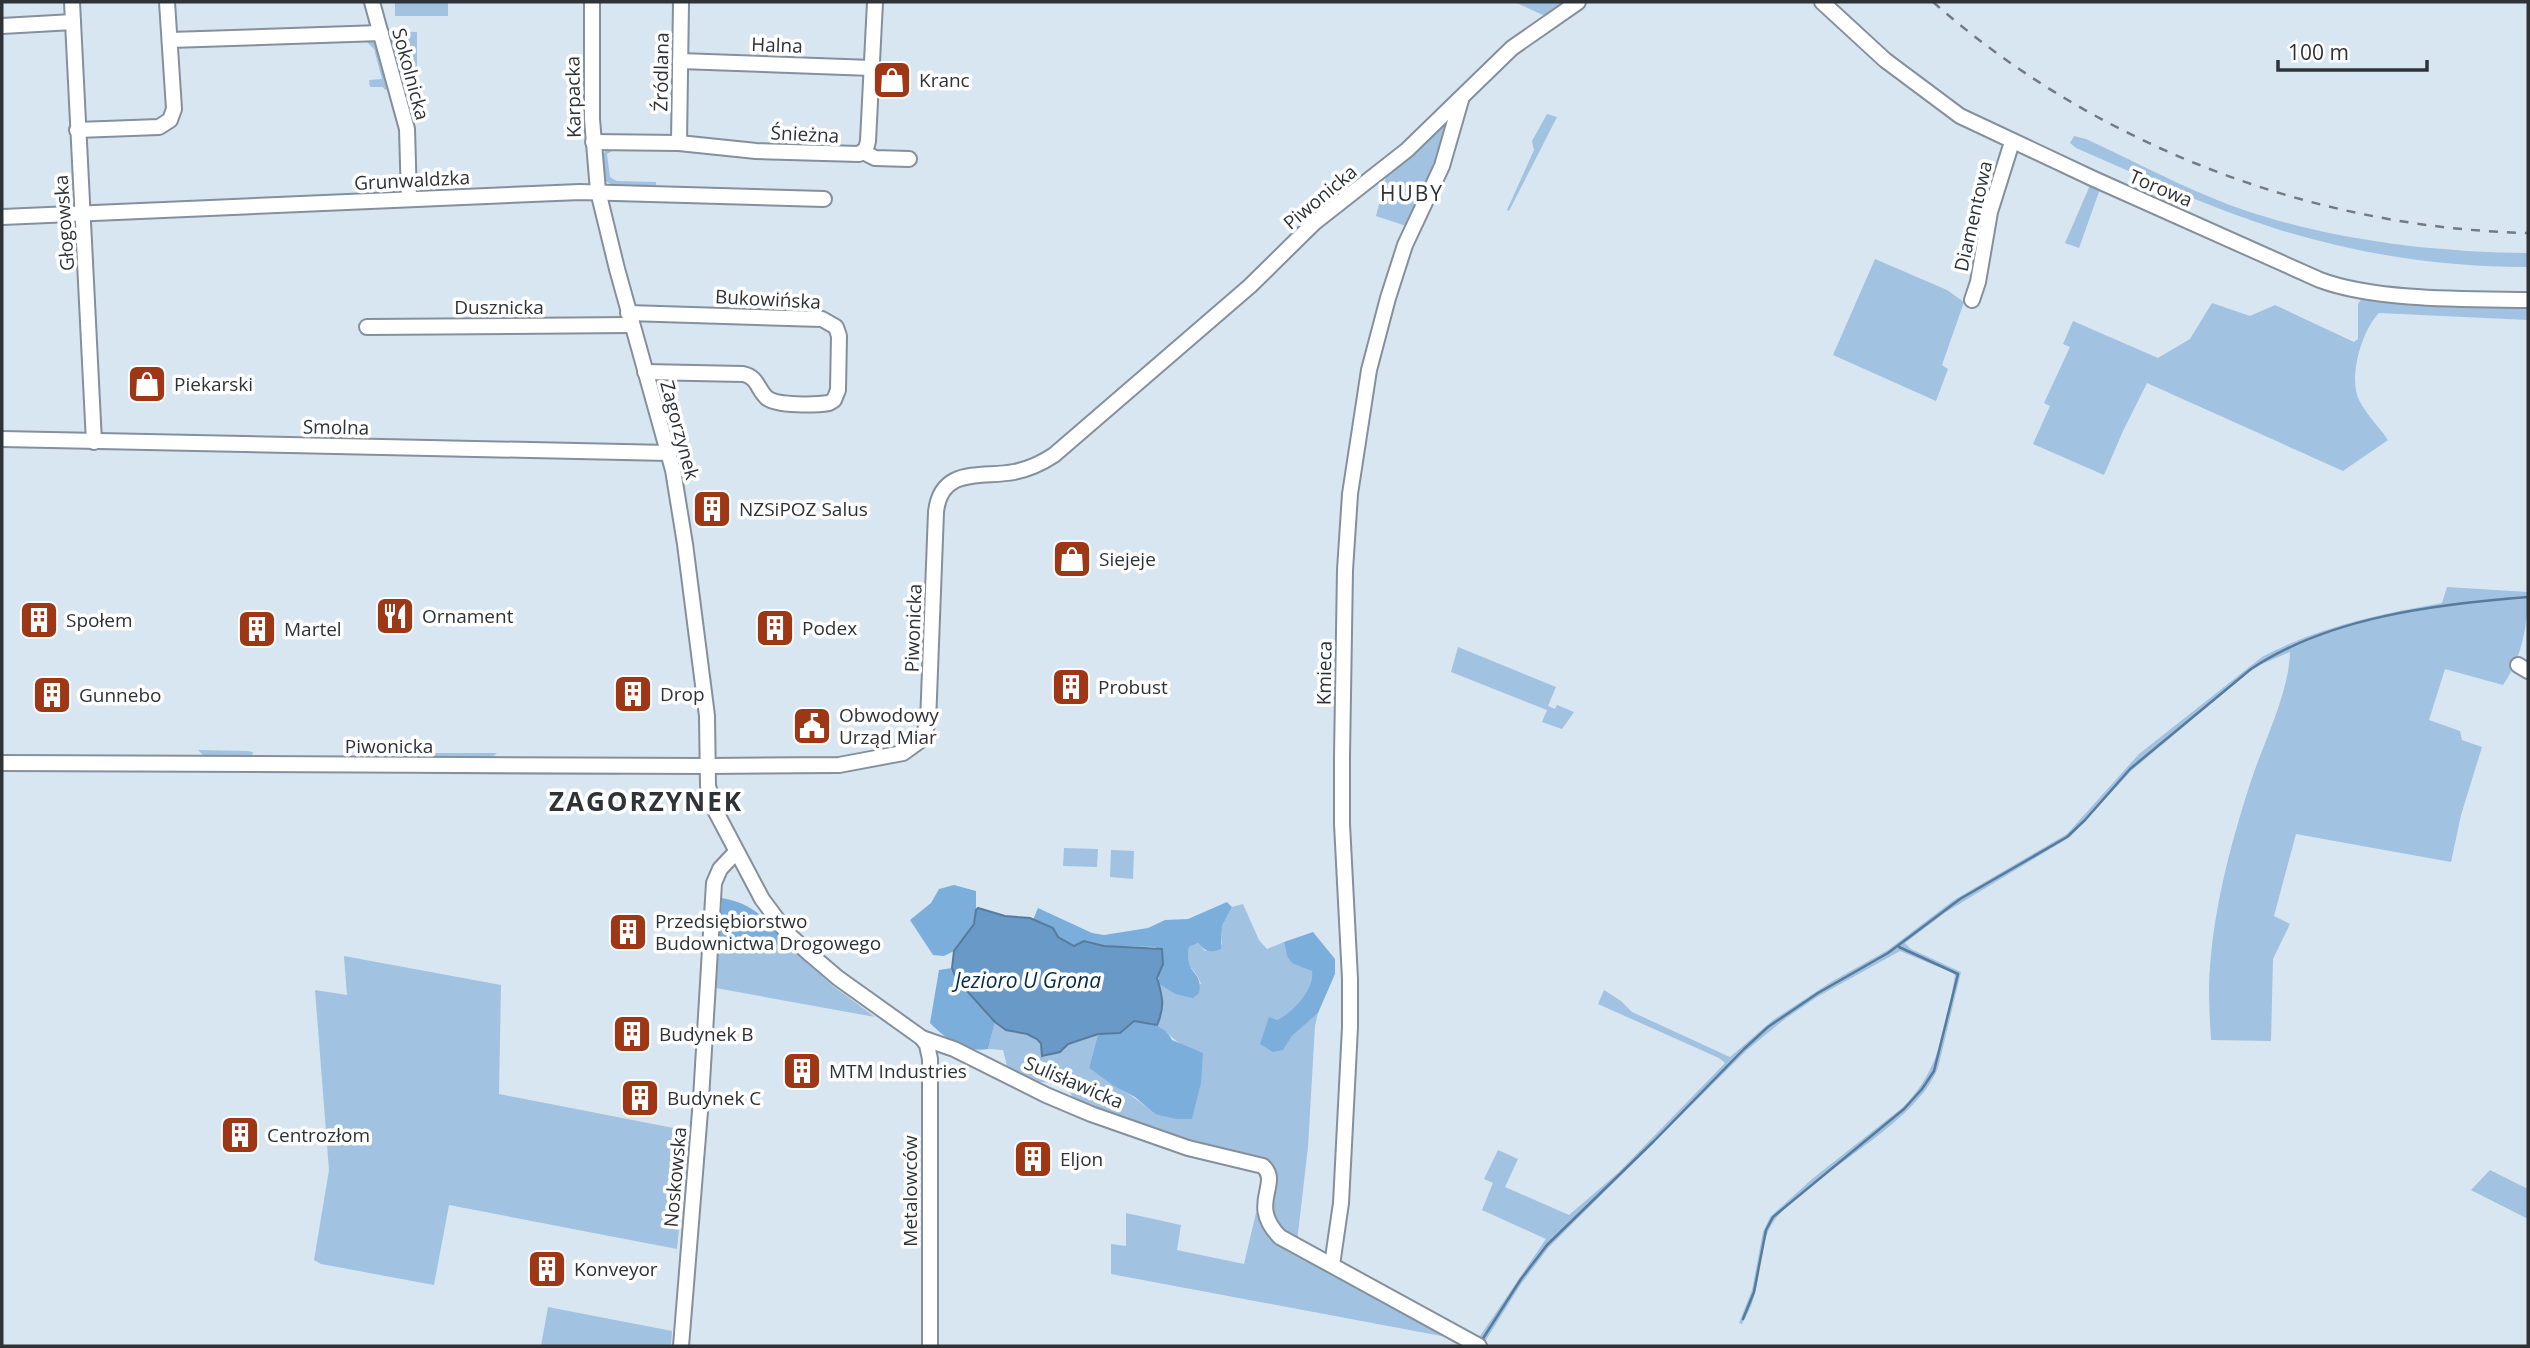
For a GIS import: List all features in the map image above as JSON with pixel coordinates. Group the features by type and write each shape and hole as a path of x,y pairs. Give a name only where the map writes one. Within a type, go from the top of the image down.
{"street":[{"name":"Głogowska","path":"72,2 94,442"},
{"path":"77,130 159,127 170,120 174,110 167,2"},
{"name":"Sokolnicka","path":"372,2 407,129 409,199"},
{"name":"Karpacka","path":"592,2 593,142 598,191"},
{"name":"Źródlana","path":"679,143 681,2"},
{"name":"Śnieżna","path":"593,142 679,143 756,151 855,155 863,152 868,141 875,2"},
{"name":"Piwonicka","path":"2,763 839,765 890,757 914,747 921,740 928,723 936,512 943,490 958,479 1028,469 1054,455 1250,286 1314,223 1406,150 1512,48 1578,2"},
{"name":"Torowa","path":"1822,2 1885,60 1960,116 2012,142 2333,284 2386,293 2528,300"},
{"path":"2,26 73,22"},
{"path":"170,40 381,33"},
{"name":"Halna","path":"680,61 872,68"},
{"name":"Kmieca","path":"1332,1265 1341,1203 1350,1027 1342,756 1344,616 1350,494 1367,383 1388,298 1405,245 1442,166 1461,98"},
{"name":"Diamentowa","path":"1972,300 1978,282 1990,212 2012,142"},
{"path":"863,152 875,158 909,159"},
{"name":"Grunwaldzka","path":"2,217 598,191 824,199"},
{"name":"Zagorzynek","path":"598,191 630,319 669,453 685,544 705,703 708,731 707,766"},
{"name":"Dusznicka","path":"367,327 630,319"},
{"name":"Bukowińska","path":"630,319 822,319 836,327 839,336 838,390 834,400 829,403 773,402 765,396 753,377 743,374 645,372"},
{"name":"Smolna","path":"2,439 669,453"},
{"name":"Sulisławicka","path":"707,766 712,803 761,899 788,934 838,978 922,1038 954,1049 1046,1095 1188,1148 1263,1166 1270,1178 1264,1209 1268,1223 1289,1243 1479,1346"},
{"name":"Noskowska","path":"681,1346 701,1099 714,883 720,869 736,852"},
{"name":"Metalowców","path":"922,1038 927,1045 930,1059 930,1346"}],"shaded area":[{"path":"395,2 448,2 448,16 395,16"},
{"path":"1515,2 1568,2 1547,17"},
{"path":"386,31 417,32 417,93 403,93"},
{"path":"375,41 392,88 385,90 383,87 370,87 369,80 382,79 374,49 367,42"},
{"path":"1450,114 1449,135 1409,227 1376,216 1387,173"},
{"path":"1547,114 1557,117 1509,211 1507,210 1534,150 1532,141"},
{"path":"2074,136 2086,139 2197,192 2266,217 2330,233 2396,244 2528,253 2528,267 2434,262 2372,253 2310,239 2202,202 2076,148 2070,143"},
{"path":"606,150 614,150 607,154 610,177 617,181 656,182 656,189 615,186 603,180 599,166 603,165 603,155"},
{"path":"2091,183 2100,189 2079,248 2065,243"},
{"path":"1875,259 1947,290 1964,302 1942,365 1948,369 1936,401 1833,355"},
{"path":"2362,298 2528,303 2528,320 2379,313 2362,342 2355,379 2359,400 2388,440 2343,471 2147,383 2104,475 2033,444 2050,406 2044,403 2070,347 2063,344 2073,321 2158,358 2190,339 2212,303 2250,316 2275,305 2354,342 2358,339 2358,304"},
{"path":"2447,587 2528,592 2523,640 2515,664 2503,685 2445,669 2429,720 2460,731 2462,740 2482,747 2461,815 2451,862 2296,834 2274,916 2290,924 2273,959 2271,1041 2211,1040 2210,961 2228,859 2250,784 2285,685 2290,652 2249,672 2132,770 2070,837 1946,912 1905,943 1911,949 1961,972 1938,1068 1926,1089 1909,1109 1795,1199 1777,1217 1766,1236 1756,1290 1742,1324 1739,1323 1752,1290 1763,1232 1770,1217 1812,1179 1902,1108 1925,1079 1944,1030 1955,975 1951,972 1900,951 1817,997 1785,1019 1747,1050 1549,1247 1521,1284 1484,1343 1478,1339 1546,1239 1482,1210 1493,1183 1484,1179 1498,1150 1518,1159 1505,1187 1569,1215 1619,1172 1725,1063 1598,1004 1604,990 1632,1012 1730,1057 1773,1020 1831,982 1888,950 1954,900 2067,834 2139,754 2262,657 2327,630 2373,617 2442,603"},
{"path":"1458,647 1556,687 1548,706 1555,709 1557,705 1574,712 1562,729 1542,722 1547,710 1451,672"},
{"path":"198,750 253,752 252,757 206,758"},
{"path":"421,753 497,753 489,760 428,759"},
{"path":"426,771 599,771 623,775 422,774"},
{"path":"1064,848 1098,849 1097,867 1063,866"},
{"path":"1111,850 1134,851 1133,879 1110,877"},
{"path":"954,885 976,891 974,924 954,951 944,956 933,955 910,920 931,903 939,889"},
{"path":"722,898 744,905 760,915 789,947 719,938"},
{"path":"1227,902 1232,907 1222,926 1221,949 1208,951 1198,943 1189,947 1189,963 1200,986 1199,993 1193,998 1175,994 1159,984 1158,972 1161,968 1156,947 1104,946 1084,941 1074,946 1058,937 1053,928 1033,920 1038,908 1092,933 1104,935 1148,928 1165,920 1188,919"},
{"path":"1243,904 1259,940 1267,949 1284,942 1290,959 1312,971 1310,986 1296,1006 1277,1020 1269,1018 1291,1037 1318,1013 1308,1147 1297,1242 1288,1238 1268,1216 1274,1181 1272,1168 1268,1163 1196,1147 1074,1101 1067,1084 1040,1082 1007,1066 1003,1050 988,1049 995,1022 1006,1030 1036,1039 1044,1057 1060,1052 1068,1044 1098,1034 1089,1068 1155,1114 1184,1046 1157,1025 1163,1005 1159,984 1175,994 1201,984 1189,964 1189,947 1198,943 1205,951 1222,944 1222,926 1232,907"},
{"path":"1313,932 1335,959 1335,974 1318,1013 1291,1037 1283,1050 1273,1052 1260,1044 1269,1017 1277,1020 1289,1012 1306,993 1312,978 1312,971 1292,963 1287,956 1284,942"},
{"path":"719,938 789,947 833,986 875,1017 716,988"},
{"path":"344,956 501,985 499,1094 689,1131 677,1249 449,1205 434,1285 321,1264 314,1260 329,1170 315,990 347,995"},
{"path":"952,968 957,980 995,1022 988,1049 971,1049 956,1044 930,1023 939,970"},
{"path":"1134,1021 1156,1025 1172,1040 1203,1053 1201,1083 1192,1119 1176,1119 1155,1114 1135,1097 1089,1068 1098,1034 1120,1033"},
{"path":"2490,1170 2528,1189 2528,1219 2471,1190"},
{"path":"1126,1213 1181,1225 1177,1250 1244,1264 1256,1213 1260,1214 1262,1220 1452,1338 1111,1274 1111,1244 1126,1246"},
{"path":"548,1307 672,1331 671,1346 541,1346"}],"water":[{"name":"Jezioro U Grona","path":"978,908 1005,916 1030,918 1053,928 1058,937 1074,946 1084,941 1104,946 1162,949 1163,964 1157,978 1162,1007 1157,1025 1134,1021 1120,1033 1098,1034 1068,1044 1060,1052 1042,1056 1041,1044 1037,1039 1006,1030 995,1022 957,980 952,968 954,951 974,924"}],"waterway":[{"path":"1482,1340 1521,1279 1547,1245 1768,1027 1818,993 1888,953 1960,899 2067,837 2130,769 2251,669 2282,651 2349,625 2421,609 2528,597"},
{"path":"1743,1319 1754,1292 1766,1230 1773,1217 1904,1109 1934,1071 1958,974 1899,947"}],"railway":[{"path":"1933,2 1996,53 2064,98 2136,137 2210,169 2288,195 2367,215 2447,228 2528,233"}],"place":[{"name":"Kranc","path":"892,80"},
{"name":"Piekarski","path":"147,384"},
{"name":"NZSiPOZ Salus","path":"712,509"},
{"name":"Siejeje","path":"1072,559"},
{"name":"Ornament","path":"395,616"},
{"name":"Społem","path":"39,620"},
{"name":"Podex","path":"775,628"},
{"name":"Martel","path":"257,629"},
{"name":"Probust","path":"1071,687"},
{"name":"Drop","path":"633,694"},
{"name":"Gunnebo","path":"52,695"},
{"name":"Obwodowy Urząd Miar","path":"812,726"},
{"name":"Przedsiębiorstwo Budownictwa Drogowego","path":"628,932"},
{"name":"Budynek B","path":"632,1034"},
{"name":"MTM Industries","path":"802,1071"},
{"name":"Budynek C","path":"640,1098"},
{"name":"Centrozłom","path":"240,1135"},
{"name":"Eljon","path":"1033,1159"},
{"name":"Konveyor","path":"547,1269"}],"district":[{"name":"HUBY","path":"1412,193"},
{"name":"ZAGORZYNEK","path":"646,801"}]}
